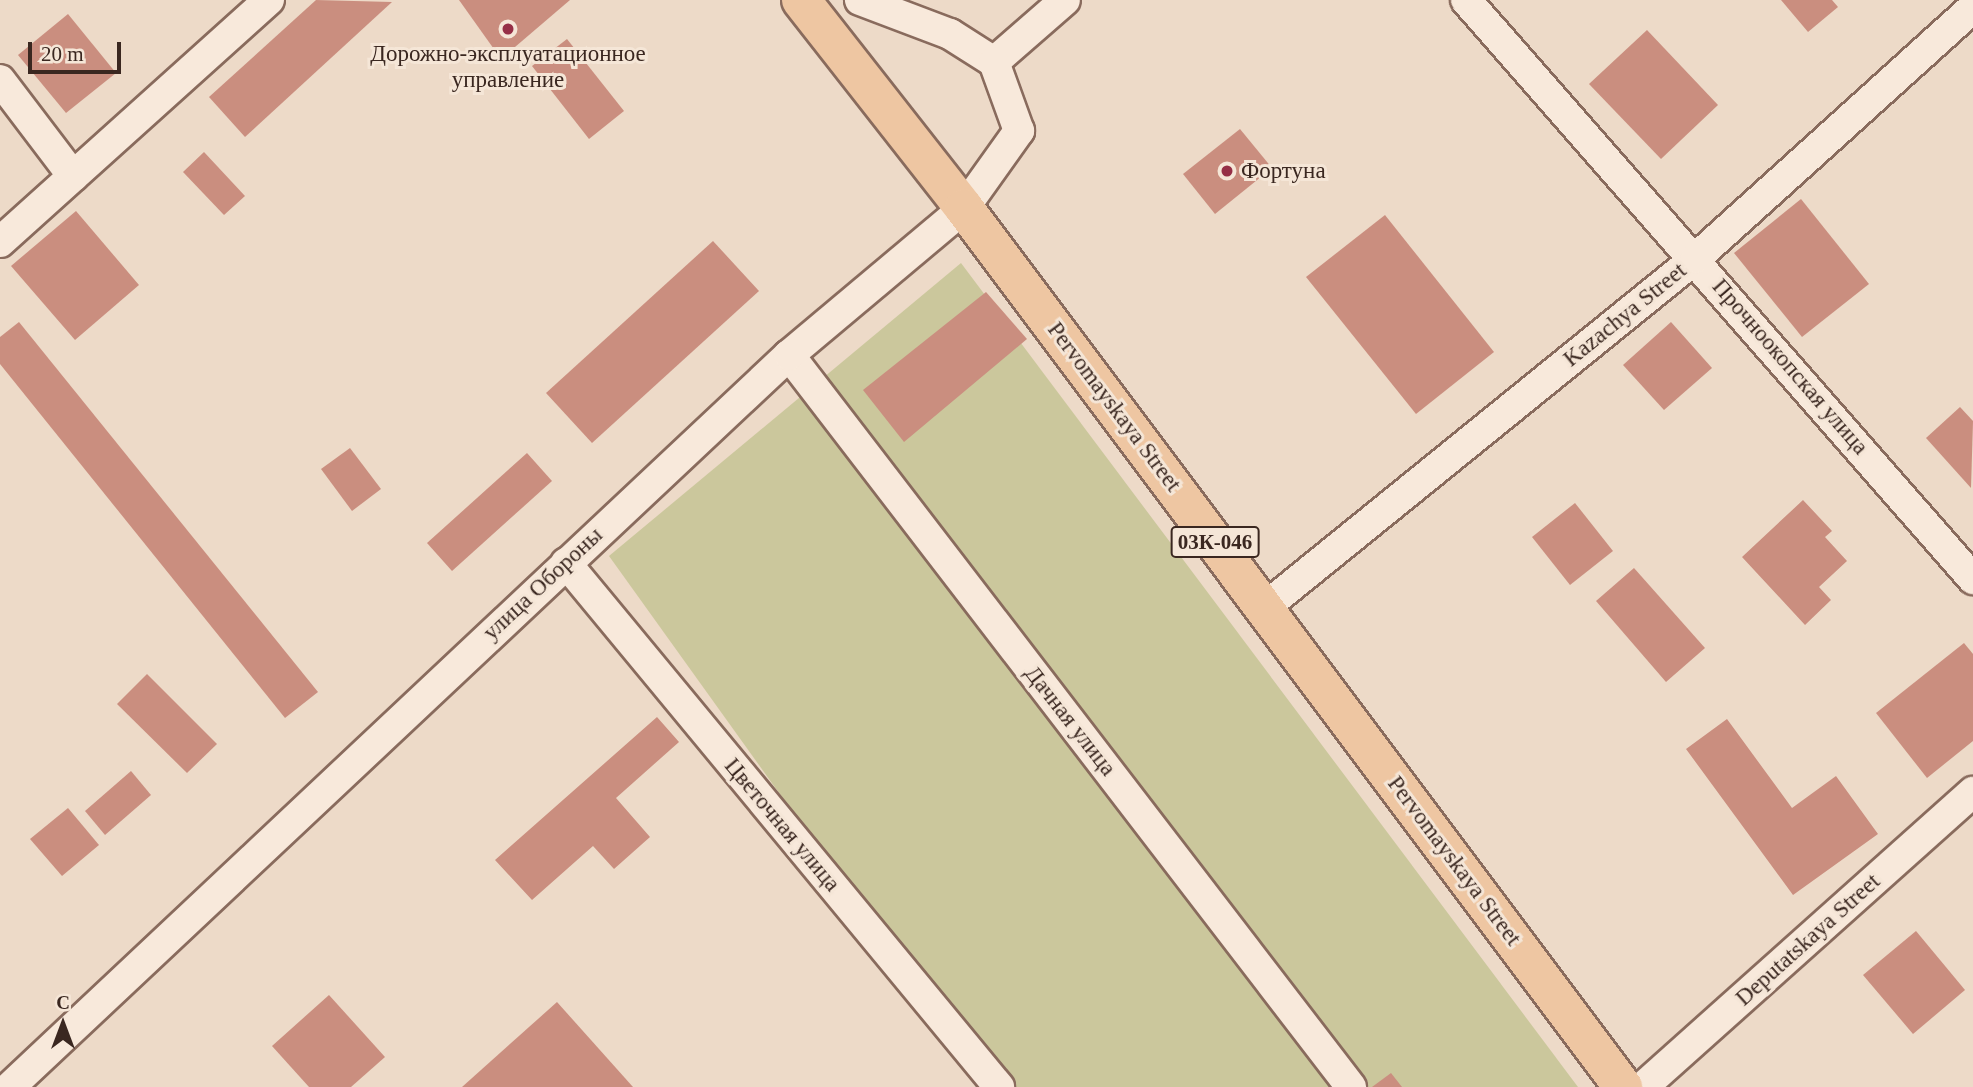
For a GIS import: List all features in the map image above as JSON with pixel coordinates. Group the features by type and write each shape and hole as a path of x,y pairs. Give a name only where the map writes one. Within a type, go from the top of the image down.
{"main road":[{"name":"Pervomayskaya Street","path":"801,0 964,208 1623,1087"}],"street":[{"path":"0,242 269,0"},
{"path":"860,0 950,34 994,62 1065,0"},
{"name":"Прочноокопская улица","path":"1466,0 1696,258 1973,579"},
{"name":"Kazachya Street","path":"1264,608 1696,258 1973,8"},
{"name":"улица Обороны","path":"10,1087 789,355 964,208 1019,131 994,62"},
{"path":"0,80 73,177"},
{"name":"Дачная улица","path":"789,355 1351,1087"},
{"name":"Цветочная улица","path":"566,563 999,1087"},
{"name":"Deputatskaya Street","path":"1643,1087 1973,792"}],"shaded area":[{"path":"961,263 1578,1087 990,1087 609,556"}],"building":[{"path":"316,0 392,2 245,137 209,97"},
{"name":"Дорожно-эксплуатационное управление","path":"459,0 570,0 501,59"},
{"path":"1781,0 1832,0 1838,7 1808,32"},
{"path":"68,14 116,73 66,113 18,55"},
{"path":"1647,30 1718,105 1661,159 1589,84"},
{"path":"567,39 624,111 589,139 532,66"},
{"name":"Фортуна","path":"1240,129 1272,168 1215,214 1183,174"},
{"path":"204,152 245,196 224,215 183,172"},
{"path":"1801,199 1869,284 1802,337 1734,253"},
{"path":"76,211 139,285 75,340 11,266"},
{"path":"1385,215 1494,352 1416,414 1306,277"},
{"path":"713,241 759,291 592,443 546,393"},
{"path":"986,292 1027,339 904,442 863,390"},
{"path":"19,322 318,692 285,718 0,364 0,337"},
{"path":"1671,322 1712,368 1664,410 1623,365"},
{"path":"1960,407 1973,421 1971,488 1926,438"},
{"path":"350,448 381,489 352,511 321,469"},
{"path":"527,453 552,481 452,571 427,543"},
{"path":"1803,500 1832,531 1825,537 1847,561 1819,587 1831,600 1805,625 1742,557"},
{"path":"1575,503 1613,551 1570,585 1532,537"},
{"path":"1634,568 1705,648 1666,682 1596,601"},
{"path":"1964,643 1973,654 1973,741 1927,778 1876,713"},
{"path":"147,674 217,744 187,773 117,704"},
{"path":"657,717 679,742 616,798 650,837 614,869 593,846 532,900 495,860"},
{"path":"1727,719 1792,808 1836,776 1878,834 1793,895 1686,749"},
{"path":"131,771 151,795 105,835 85,811"},
{"path":"68,808 99,845 62,876 30,839"},
{"path":"1916,931 1965,990 1913,1034 1863,975"},
{"path":"329,995 385,1057 351,1087 309,1087 272,1046"},
{"path":"557,1002 633,1087 462,1087"},
{"path":"1391,1073 1402,1087 1372,1087"}],"place":[{"name":"Дорожно-эксплуатационное управление","path":"508,29"},
{"name":"Фортуна","path":"1227,171"}]}
